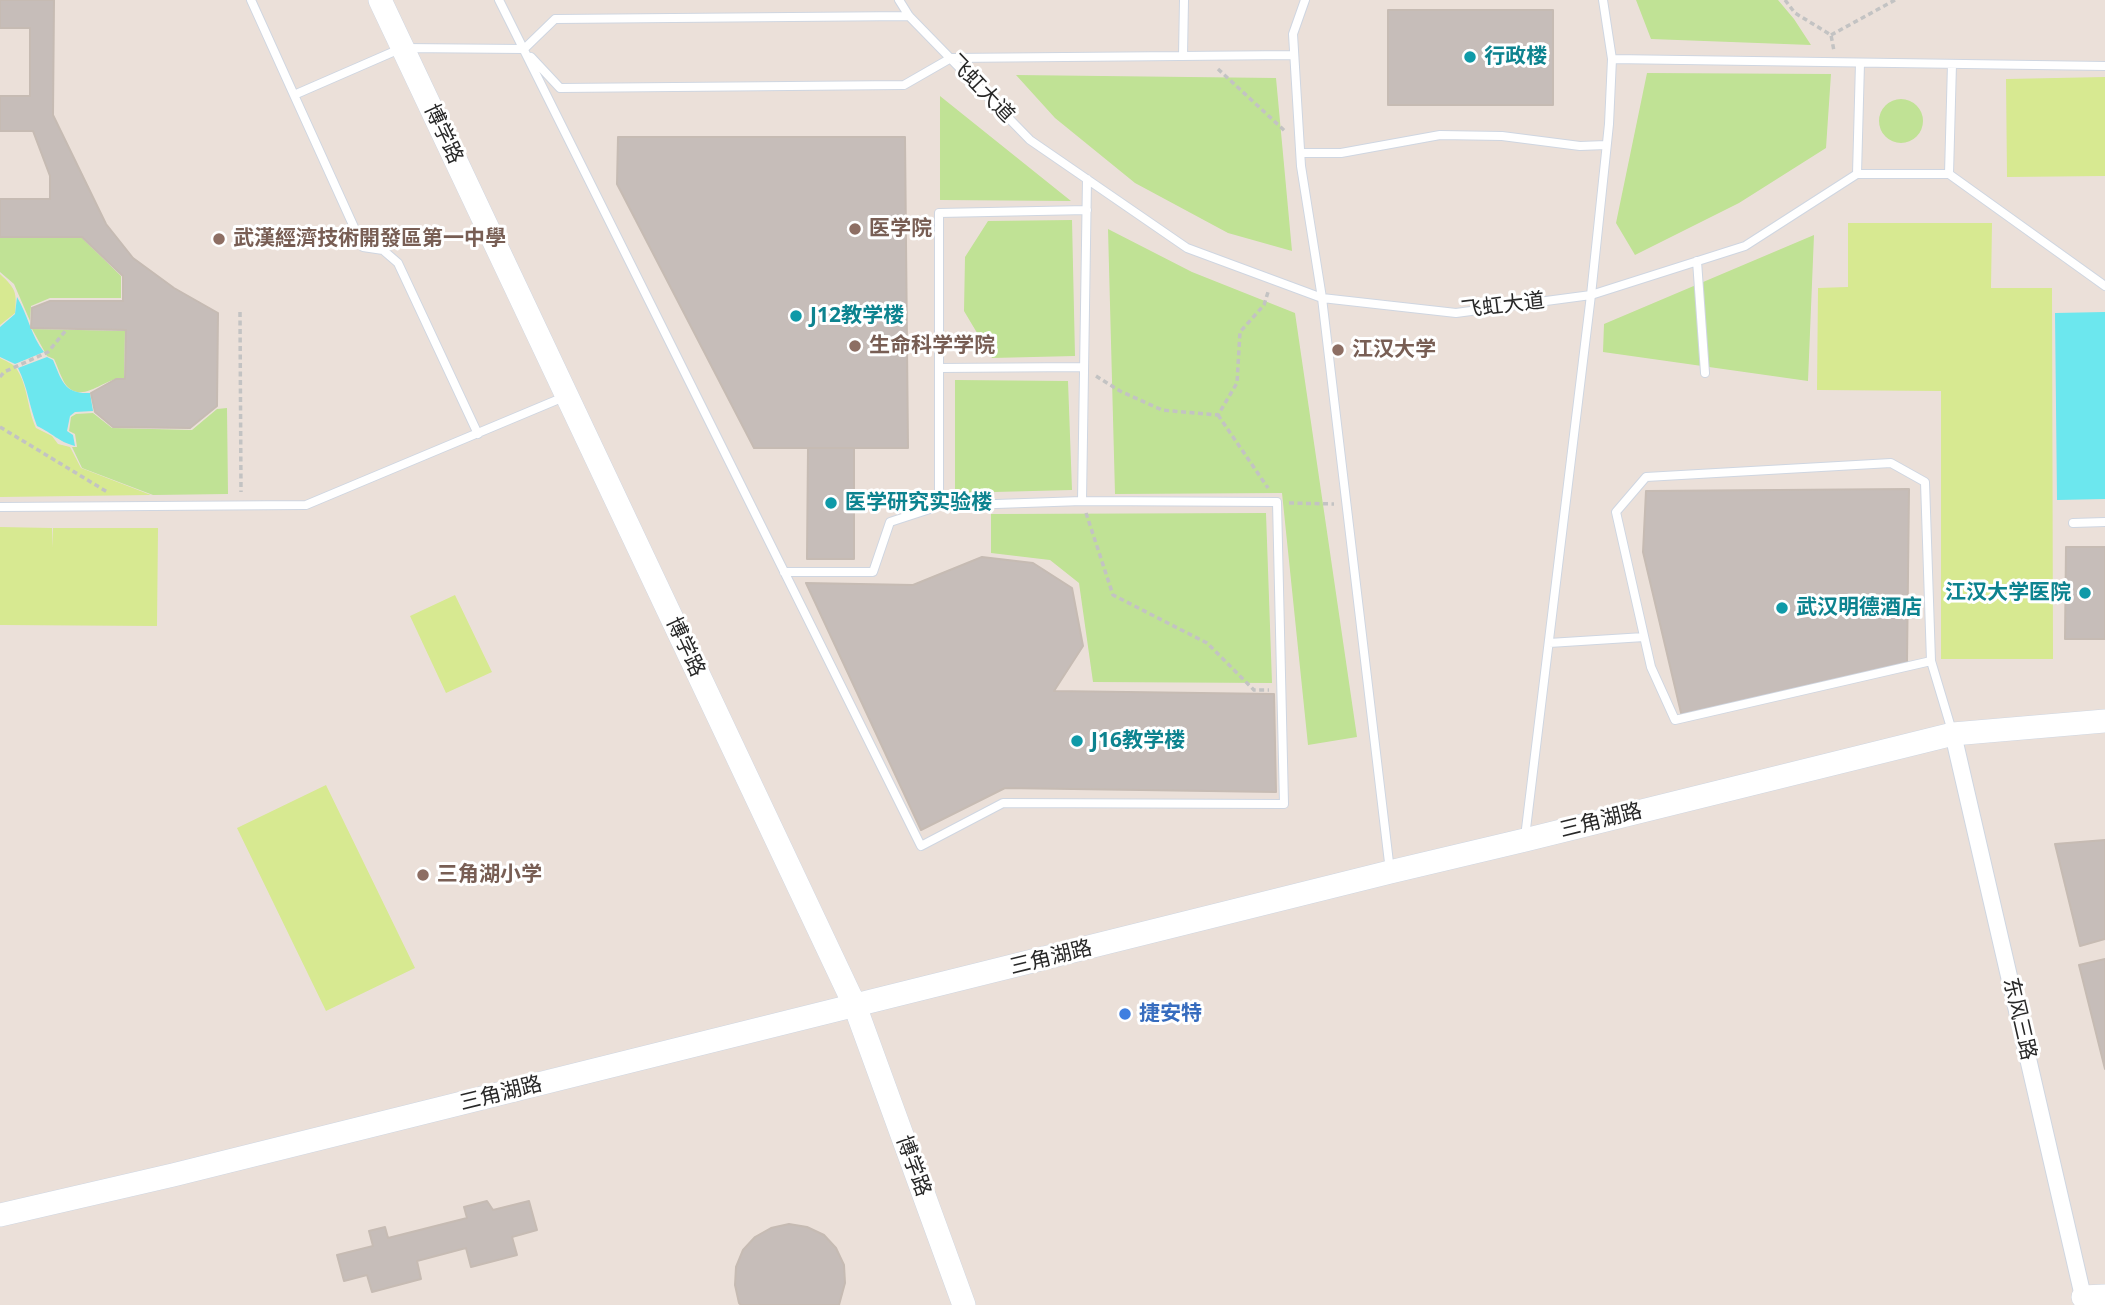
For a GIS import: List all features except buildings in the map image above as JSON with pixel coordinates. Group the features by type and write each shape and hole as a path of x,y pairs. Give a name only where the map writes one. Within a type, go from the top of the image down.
{"street":[{"name":"博学路","path":"380,0 855,1006 964,1305"},
{"name":"三角湖路","path":"0,1215 173,1175 1953,734 2105,722"},
{"name":"东风三路","path":"1953,734 2091,1299"}],"lane":[{"path":"251,0 363,247 383,250 398,263 478,434"},
{"path":"499,0 524,49 784,572 921,846 1003,803 1284,804 1277,502 1082,501 940,506 890,522 873,572 784,572"},
{"name":"飞虹大道","path":"899,0 909,16 1030,140 1187,248 1322,298 1456,313 1591,295 1745,246 1857,173"},
{"path":"1183,56 1184,0"},
{"path":"1305,0 1293,34 1301,149 1322,298 1390,872"},
{"path":"1525,840 1591,295 1606,145 1612,58 1603,0"},
{"path":"294,95 402,48 524,49 555,19 909,16"},
{"path":"524,49 560,88 904,85 951,58 1294,55"},
{"path":"1612,58 2105,66"},
{"path":"1860,63 1857,173 1949,174 2105,286"},
{"path":"1949,174 1952,64"},
{"path":"1301,149 1341,153 1440,135 1502,136 1580,146 1606,145"},
{"path":"1082,501 1087,179"},
{"path":"940,506 939,213 1087,210"},
{"path":"1697,261 1705,373"},
{"path":"939,368 1084,367"},
{"path":"0,508 306,505 566,396"},
{"path":"1931,661 1675,720 1651,667 1616,512 1646,477 1891,463 1924,482 1931,661 1953,734"},
{"path":"2073,523 2105,523"},
{"path":"1549,643 1644,637"}],"path":[{"path":"1785,0 1795,13 1831,36 1835,62"},
{"path":"1831,36 1895,0"},
{"path":"1203,55 1301,149"},
{"path":"1218,415 1237,383 1240,332 1264,304 1272,279"},
{"path":"240,312 241,506"},
{"path":"0,377 4,372 48,352 67,330"},
{"path":"1084,367 1120,391 1162,410 1218,415"},
{"path":"1218,415 1277,502 1346,504"},
{"path":"0,428 132,506"},
{"path":"1082,501 1113,595 1207,643 1254,690 1282,691"}],"green space":[{"path":"1636,0 1778,0 1811,45 1651,39"},
{"path":"1647,73 1831,74 1826,148 1739,203 1635,255 1616,223"},
{"path":"1016,75 1276,78 1292,251 1228,233 1135,183 1055,118"},
{"path":"2105,77 2105,176 2007,177 2006,79"},
{"path":"940,96 1071,201 940,200"},
{"path":"1901,99 1910,100 1917,105 1922,112 1922,130 1917,137 1910,142 1901,143 1892,142 1885,137 1880,130 1879,121 1880,112 1885,105 1892,100"},
{"path":"1072,220 1075,356 992,358 964,311 965,257 988,221"},
{"path":"1848,223 1992,223 1991,288 2052,288 2053,659 1941,659 1941,391 1817,390 1818,288 1848,287"},
{"path":"1108,229 1192,272 1295,313 1357,737 1308,745 1282,493 1115,494"},
{"path":"1814,235 1808,381 1603,352 1604,324"},
{"path":"0,238 82,238 121,276 121,298 50,298 31,306 30,321 14,284 0,272"},
{"path":"0,274 12,287 16,300 15,313 0,325"},
{"path":"32,329 125,331 124,378 86,391 72,390 66,385 54,359 47,356"},
{"path":"0,358 14,366 19,373 36,428 52,436 58,444 70,447 81,468 151,495 0,497"},
{"path":"955,380 1068,381 1072,490 955,493"},
{"path":"227,408 228,494 153,495 82,468 72,447 77,447 75,434 69,431 71,417 76,414 93,413 112,428 192,430 217,409"},
{"path":"1266,513 1272,683 1093,682 1079,583 1050,560 991,553 991,514"},
{"path":"0,527 52,528 52,548 53,528 158,528 157,626 0,625"},
{"path":"455,595 492,672 446,693 410,616"},
{"path":"326,785 415,968 326,1011 237,828"}],"water":[{"path":"17,297 44,352 15,364 0,357 0,327 15,314"},
{"path":"2105,312 2105,499 2057,500 2055,313"},
{"path":"47,357 53,360 69,389 90,393 93,411 75,412 70,416 67,431 73,435 75,446 37,426 18,368"}],"place":[{"name":"行政楼","path":"1470,57"},
{"name":"医学院","path":"855,229"},
{"name":"武漢經濟技術開發區第一中學","path":"219,239"},
{"name":"J12教学楼","path":"796,316"},
{"name":"生命科学学院","path":"855,346"},
{"name":"江汉大学","path":"1338,350"},
{"name":"医学研究实验楼","path":"831,503"},
{"name":"江汉大学医院","path":"2085,593"},
{"name":"武汉明德酒店","path":"1782,608"},
{"name":"J16教学楼","path":"1077,741"},
{"name":"三角湖小学","path":"423,875"},
{"name":"捷安特","path":"1125,1014"}]}
